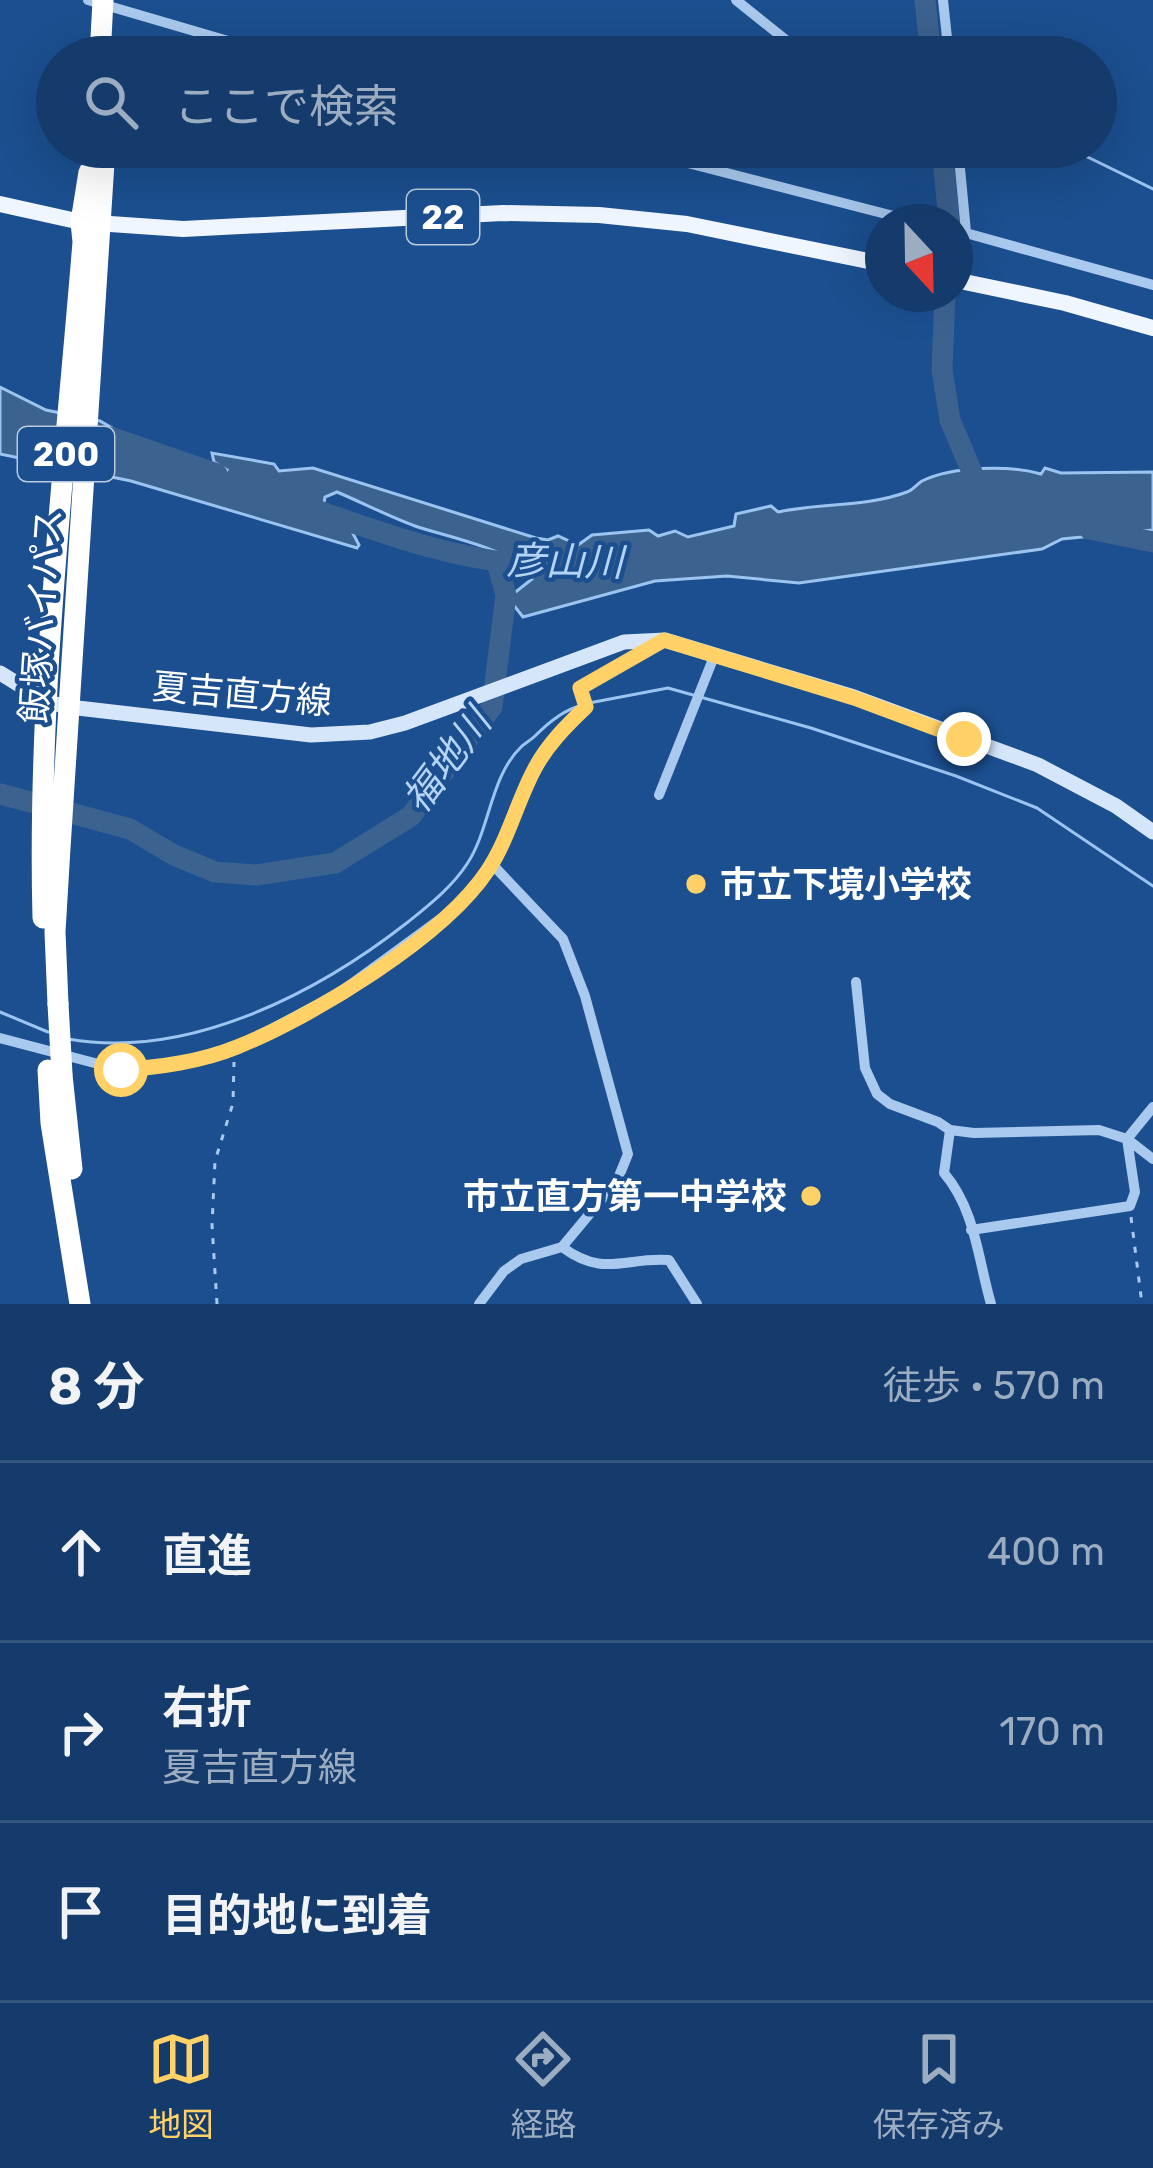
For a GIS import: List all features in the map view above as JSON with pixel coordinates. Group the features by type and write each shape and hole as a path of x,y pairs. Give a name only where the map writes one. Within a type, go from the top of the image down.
{"highway":[{"path":"103,0 106,36"},
{"path":"111,36 116,0"},
{"name":"200","path":"80,1304 51,1124 55,1072 51,847 92,168"},
{"name":"200","path":"91,233 101,168"},
{"name":"200","path":"55,1072 94,1304"}],"main road":[{"name":"22","path":"0,203 91,233 503,213 599,214 687,224 865,259"},
{"path":"973,284 1153,328"},
{"name":"夏吉直方線","path":"0,674 58,704 311,735 370,732 436,713 624,641 664,640 854,698 1038,765 1116,806 1153,832"}],"street":[{"path":"88,0 210,36"},
{"path":"138,15 139,0"},
{"path":"736,0 781,36"},
{"path":"943,0 947,36"},
{"path":"707,168 865,209"},
{"path":"958,168 959,204"},
{"path":"973,235 1153,285"},
{"path":"0,1038 121,1070 164,1066 234,1048 339,993 458,907 492,864 535,768 557,735 586,707 580,688 664,640"},
{"path":"658,795 716,654"},
{"path":"479,1304 504,1271 520,1259 562,1247 617,1181 628,1154 585,996 563,939 492,864"},
{"path":"856,982 865,1068 877,1094 890,1104 950,1130 974,1133 1099,1130 1127,1139 1153,1159"},
{"path":"971,1230 1130,1206 1135,1192 1127,1139 1153,1107"},
{"path":"950,1130 944,1173 960,1192 991,1304"},
{"path":"562,1247 598,1266 669,1260 697,1304"}],"path":[{"path":"217,1304 212,1225 215,1161 233,1103 234,1048"},
{"path":"1130,1206 1142,1304"}],"water":[{"path":"0,387 46,410 100,421 133,440 141,452 224,474 227,470 214,462 212,453 274,464 279,471 313,468 536,538 558,536 578,545 592,535 649,530 658,536 675,531 688,537 734,526 736,514 771,506 778,512 876,500 907,492 935,476 981,469 1041,474 1045,468 1061,473 1153,472 1153,530 1062,539 1042,549 799,583 727,576 655,581 523,617 508,598 532,579 512,560 337,492 325,497 323,509 348,524 357,548 131,481 0,454"}],"waterway":[{"path":"925,0 929,36"},
{"path":"944,168 947,204"},
{"path":"1110,168 1153,189"},
{"path":"944,312 942,370 950,420 982,496"},
{"name":"彦山川","path":"110,437 217,474"},
{"name":"彦山川","path":"302,505 452,553 545,565"},
{"name":"彦山川","path":"1089,529 1153,542"},
{"name":"福地川","path":"0,794 130,829 215,872 256,875 335,863 411,816 492,707 506,595 497,563"},
{"path":"589,703 668,688 811,728 1037,808 1153,886"},
{"path":"68,1039 159,1040 204,1030 292,996 372,949 424,909 467,864 496,788 521,747 550,722 580,706"},
{"path":"0,1012 48,1032"}],"place":[{"name":"市立下境小学校","path":"696,884"},
{"name":"市立直方第一中学校","path":"811,1196"}],"route":[{"path":"121,1070 194,1060 269,1032 386,962 458,907 492,864 535,768 557,735 586,707 580,688 664,640 854,698 964,739"}]}
